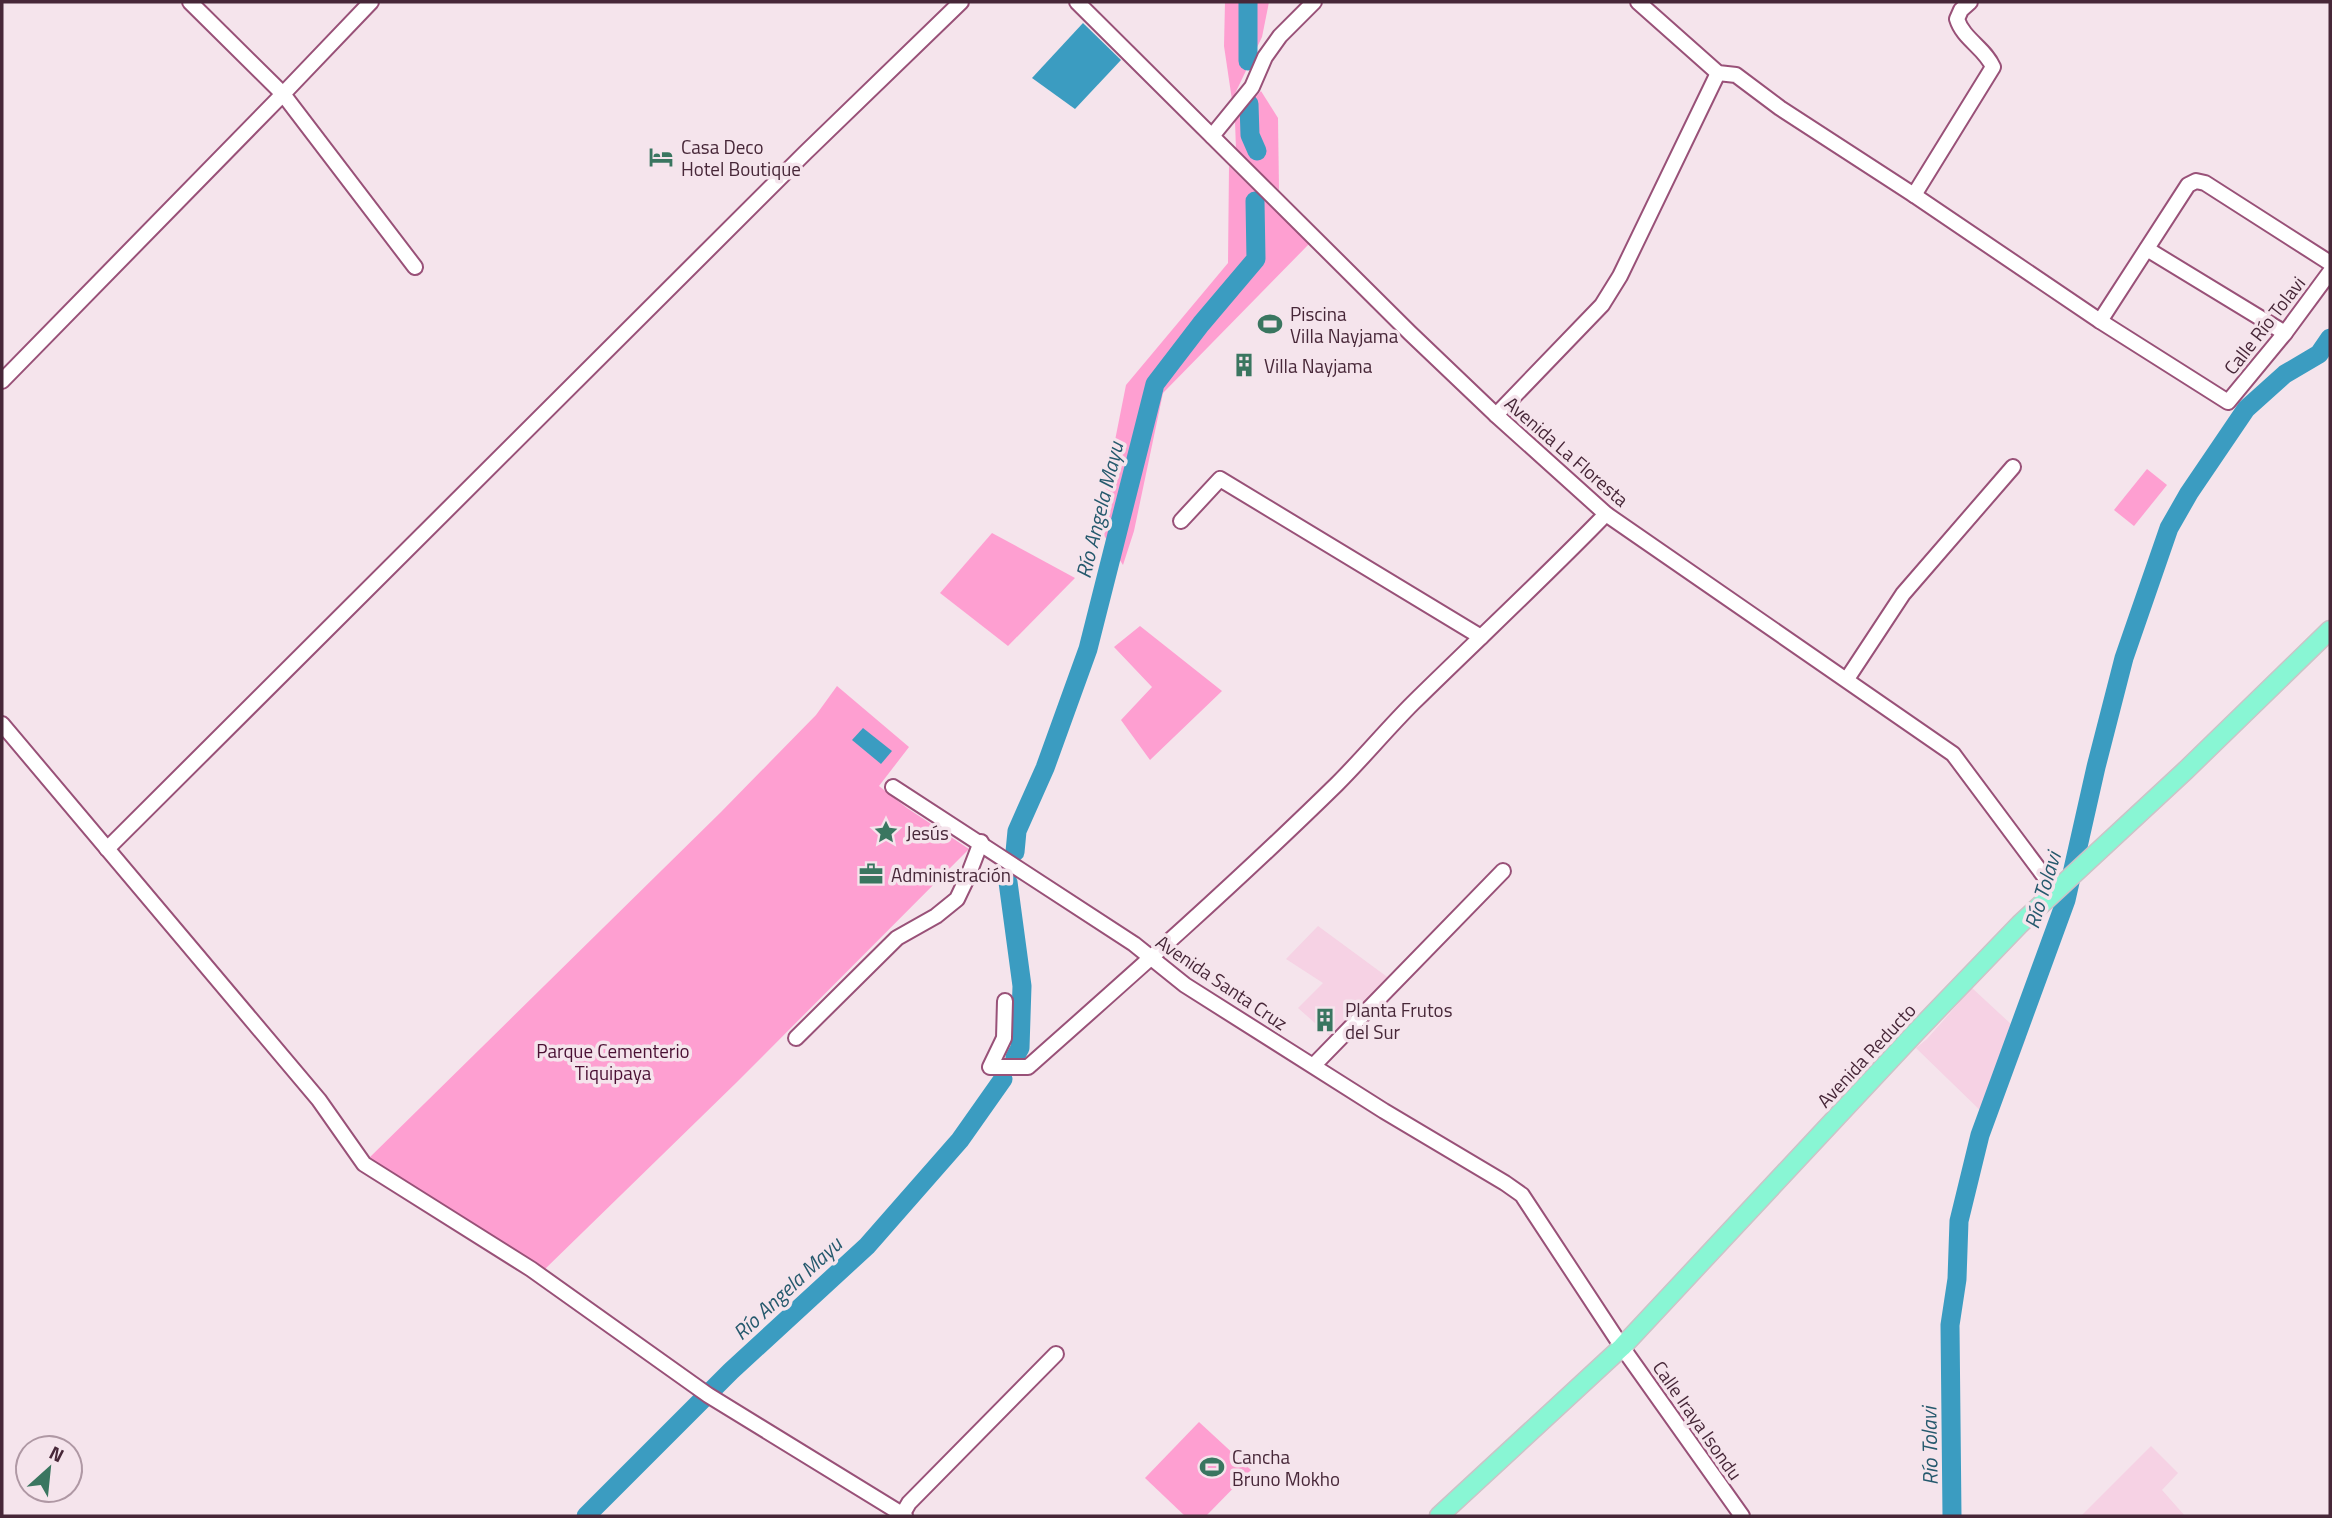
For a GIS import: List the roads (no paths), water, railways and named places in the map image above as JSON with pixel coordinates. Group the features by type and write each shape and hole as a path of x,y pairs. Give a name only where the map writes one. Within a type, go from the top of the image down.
{"main road":[{"name":"Avenida Reducto","path":"1439,1516 1622,1347 2020,924 2330,631"}],"street":[{"path":"190,2 284,94 415,267"},
{"path":"2,381 371,2"},
{"path":"107,849 805,153 961,2"},
{"name":"Avenida La Floresta","path":"1077,2 1410,333 1606,514 1953,754 2059,890"},
{"path":"1212,136 1252,87 1265,57 1280,36 1314,2"},
{"path":"1638,2 1718,73 1736,75 1780,108 2100,320 2188,185 2196,181 2205,183 2330,262"},
{"path":"1914,195 1993,67 1989,58 1960,27 1957,19 1970,2"},
{"path":"1496,415 1602,305 1620,276 1718,73"},
{"path":"2147,249 2285,332"},
{"name":"Calle Río Tolavi","path":"2100,320 2228,402 2330,272"},
{"path":"1847,679 1903,594 2013,467"},
{"path":"1181,521 1220,479 1481,637"},
{"path":"1005,1001 1004,1038 990,1067 1028,1067 1222,894 1339,782 1410,706 1538,584 1606,514"},
{"path":"2,724 319,1100 364,1164 531,1269 708,1395 904,1515 909,1503 1056,1354"},
{"name":"Avenida Santa Cruz","path":"893,787 1134,944 1185,985 1522,1195 1622,1347"},
{"path":"796,1038 897,938 936,916 957,899 981,842"},
{"path":"1314,1065 1503,871"},
{"name":"Calle Iraya Isondu","path":"1622,1347 1742,1516"}],"water":[{"path":"1083,23 1121,60 1075,109 1032,78"},
{"path":"863,728 892,751 881,764 852,740"}],"waterway":[{"name":"Río Angela Mayu","path":"1248,2 1248,61"},
{"name":"Río Angela Mayu","path":"1249,104 1250,135 1257,151"},
{"name":"Río Angela Mayu","path":"1015,852 1017,831 1045,768 1088,649 1155,384 1256,259 1255,201"},
{"name":"Río Tolavi","path":"1952,1516 1950,1325 1957,1279 1959,1221 1980,1135 2066,900 2124,658 2169,528 2189,493 2246,409 2285,374 2319,354 2330,338"},
{"name":"Río Angela Mayu","path":"1008,882 1022,986 1020,1048 1015,1057"},
{"name":"Río Angela Mayu","path":"586,1516 731,1371 867,1246 960,1140 1003,1079"}],"place":[{"name":"Casa Deco Hotel Boutique","path":"661,157"},
{"name":"Piscina Villa Nayjama","path":"1270,324"},
{"name":"Villa Nayjama","path":"1244,365"},
{"name":"Jesús","path":"886,832"},
{"name":"Administración","path":"871,874"},
{"name":"Planta Frutos del Sur","path":"1325,1020"},
{"name":"Cancha Bruno Mokho","path":"1212,1467"}],"park label":[{"name":"Parque Cementerio Tiquipaya","path":"613,1061"}]}
